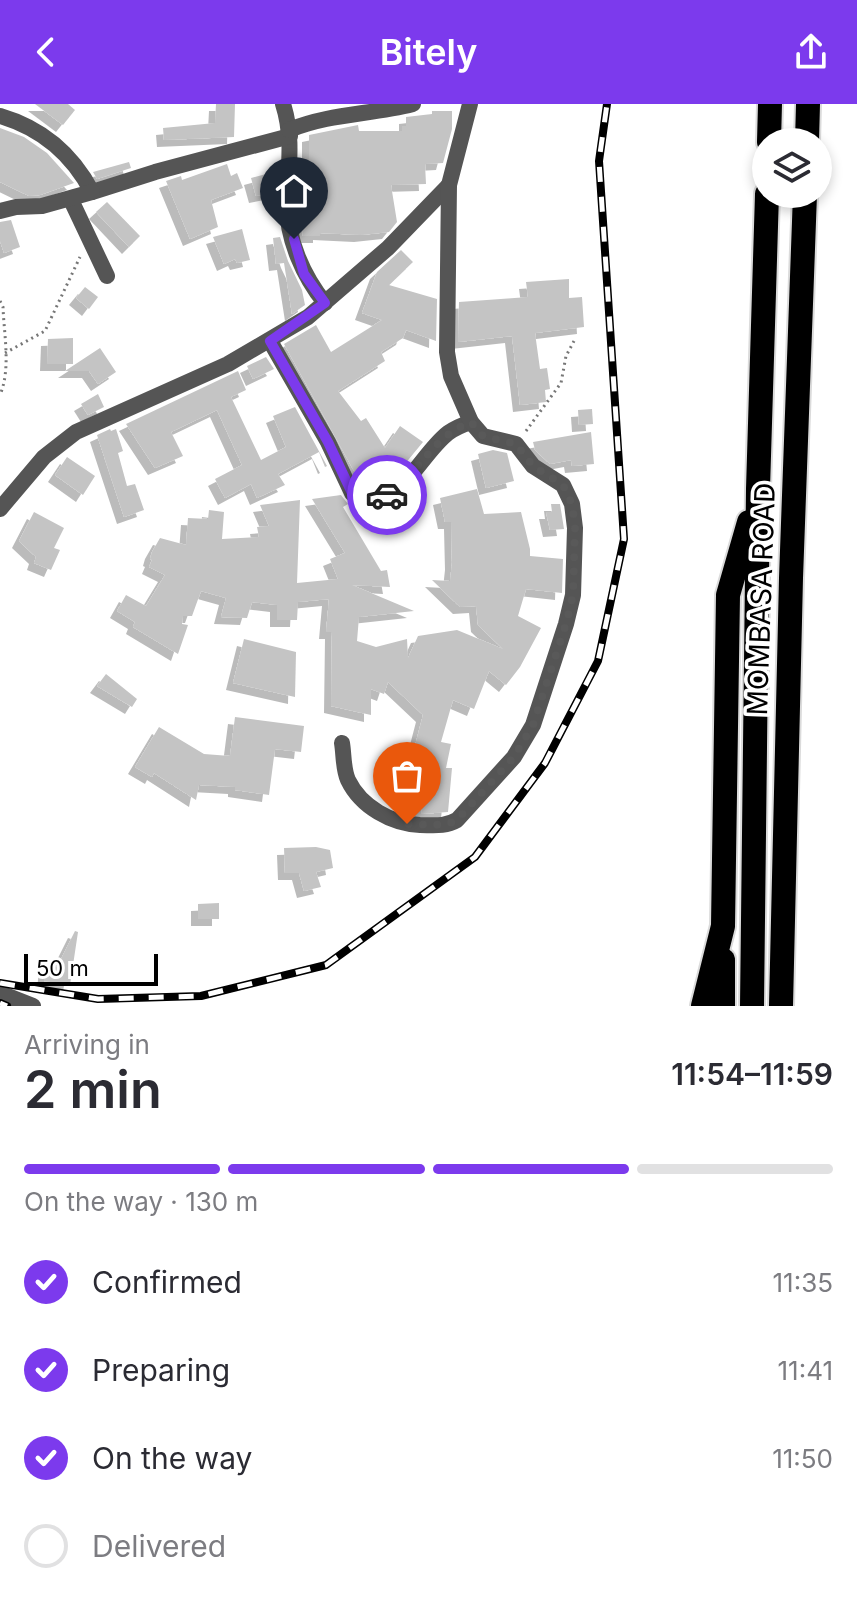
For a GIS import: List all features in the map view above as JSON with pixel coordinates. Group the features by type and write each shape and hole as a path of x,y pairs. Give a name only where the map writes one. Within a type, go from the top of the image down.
{"highway":[{"path":"769,128 770,104"},
{"path":"807,128 808,104"},
{"name":"MOMBASA ROAD","path":"752,1006 758,489 767,208"},
{"name":"MOMBASA ROAD","path":"781,1006 791,578 804,208"},
{"path":"723,1006 728,595 758,489"},
{"path":"703,1006 723,926"}],"street":[{"path":"283,104 290,133 288,220 304,274 325,303"},
{"path":"0,211 71,200 290,133 326,117 377,112 413,104"},
{"path":"342,743 348,779 369,804 399,823 445,825 457,820 528,737 573,595 575,515 569,495 563,485 533,466 516,444 483,436 471,422 451,376 447,352 449,185 470,104"},
{"path":"0,116 25,125 53,142 92,192"},
{"path":"0,509 44,457 76,432 228,364 270,341 325,303 388,248 449,185"},
{"path":"71,200 107,276"},
{"path":"270,341 328,442 352,493 361,502 374,501 396,489 445,435 471,422"},
{"path":"0,993 33,1006"}],"path":[{"path":"5,353 45,331 89,239"},
{"path":"0,301 3,307 5,353 5,383 0,395"},
{"path":"516,444 561,383 566,356 574,341"}],"building":[{"path":"35,104 68,104 75,110 63,125"},
{"path":"216,104 235,104 234,137 164,140 163,128 215,123"},
{"path":"432,111 452,111 452,129 443,163 425,164 426,184 391,185 397,222 389,232 303,236 298,196 309,196 309,135 358,125 359,131 402,131 402,126 406,126 406,117 432,114"},
{"path":"0,128 24,137 47,153 74,183 29,196 0,182"},
{"path":"129,162 131,168 97,179 93,172"},
{"path":"227,164 231,176 237,173 243,188 211,200 218,227 190,239 166,181 181,176 182,180"},
{"path":"266,174 271,193 256,196 251,178"},
{"path":"107,202 140,236 129,247 96,212"},
{"path":"11,220 20,247 4,253 0,241 0,222"},
{"path":"242,229 250,260 237,263 235,259 224,264 213,237"},
{"path":"280,237 305,305 292,314 284,263 276,264 273,238"},
{"path":"401,250 413,262 389,285 437,299 436,341 406,330 403,338 381,352 385,361 338,391 361,421 366,418 385,448 400,426 423,442 395,476 365,491 284,344 316,325 331,352 382,320 362,313 377,272"},
{"path":"569,279 569,298 582,297 584,327 535,333 540,369 547,368 550,389 545,390 546,402 520,405 512,336 458,342 459,302 528,297 526,282"},
{"path":"85,287 98,297 89,309 76,298"},
{"path":"73,338 73,364 47,364 48,339"},
{"path":"100,348 116,372 98,384 89,371 65,371"},
{"path":"266,357 274,369 253,379 247,366"},
{"path":"238,371 246,390 231,397 261,460 286,447 273,416 295,407 327,466 319,452 278,474 285,485 257,498 251,484 225,498 215,479 242,465 217,410 171,432 183,456 155,468 126,424"},
{"path":"98,394 104,407 88,415 81,404"},
{"path":"592,409 593,424 579,425 578,410"},
{"path":"116,429 123,451 118,453 127,486 135,484 144,510 124,517 97,435"},
{"path":"591,432 594,464 572,466 571,460 550,464 535,450 533,442"},
{"path":"493,450 507,453 514,481 486,488 478,454"},
{"path":"67,457 95,476 83,495 55,475"},
{"path":"477,489 484,514 521,512 530,556 563,559 562,593 526,589 518,616 541,628 520,667 506,685 489,671 474,709 453,700 441,742 451,744 446,768 452,768 448,812 421,814 428,763 411,761 423,715 388,682 384,694 371,689 371,715 331,706 332,632 326,632 329,599 298,602 297,620 277,620 277,605 252,602 247,618 221,617 226,598 201,591 192,616 183,616 182,624 188,625 178,654 133,627 135,622 117,611 126,595 146,606 165,575 149,567 152,552 160,538 186,545 188,518 208,519 209,510 224,512 222,539 259,537 257,527 269,526 260,505 300,500 297,583 338,579 330,559 345,553 312,499 341,495 348,504 343,507 381,571 387,570 390,587 352,585 414,611 359,617 357,641 376,647 407,639 408,658 418,636 457,630 503,649 478,625 476,606 460,607 432,580 450,581 452,563 451,522 445,522 440,498"},
{"path":"551,504 560,504 564,529 550,530 546,512 552,512"},
{"path":"34,512 64,528 54,548 60,550 51,570 34,563 36,557 19,541"},
{"path":"244,639 296,652 295,697 233,683"},
{"path":"106,674 137,699 132,707 97,686"},
{"path":"235,717 304,726 301,752 275,749 269,795 235,790 235,787 199,785 196,800 154,773 152,777 135,767 159,727 204,754 230,756"},
{"path":"284,848 330,850 333,868 316,872 321,887 304,891 299,873 285,873"},
{"path":"219,903 219,919 198,919 198,904"},
{"path":"75,931 78,932 70,985 44,981 46,965 57,967"}],"railway":[{"path":"0,983 98,999 201,996 326,965 475,857 545,763 598,661 624,539 599,161 607,104"},
{"path":"0,1003 7,1006"}],"way so far":[{"path":"387,495 403,484 445,435 471,422 483,436 516,444 533,466 563,485 575,515 573,595 528,737 457,820 445,825 407,824"}],"route":[{"path":"294,239 304,274 325,303 270,341 328,442 352,493 361,502 374,501 387,495"}]}
